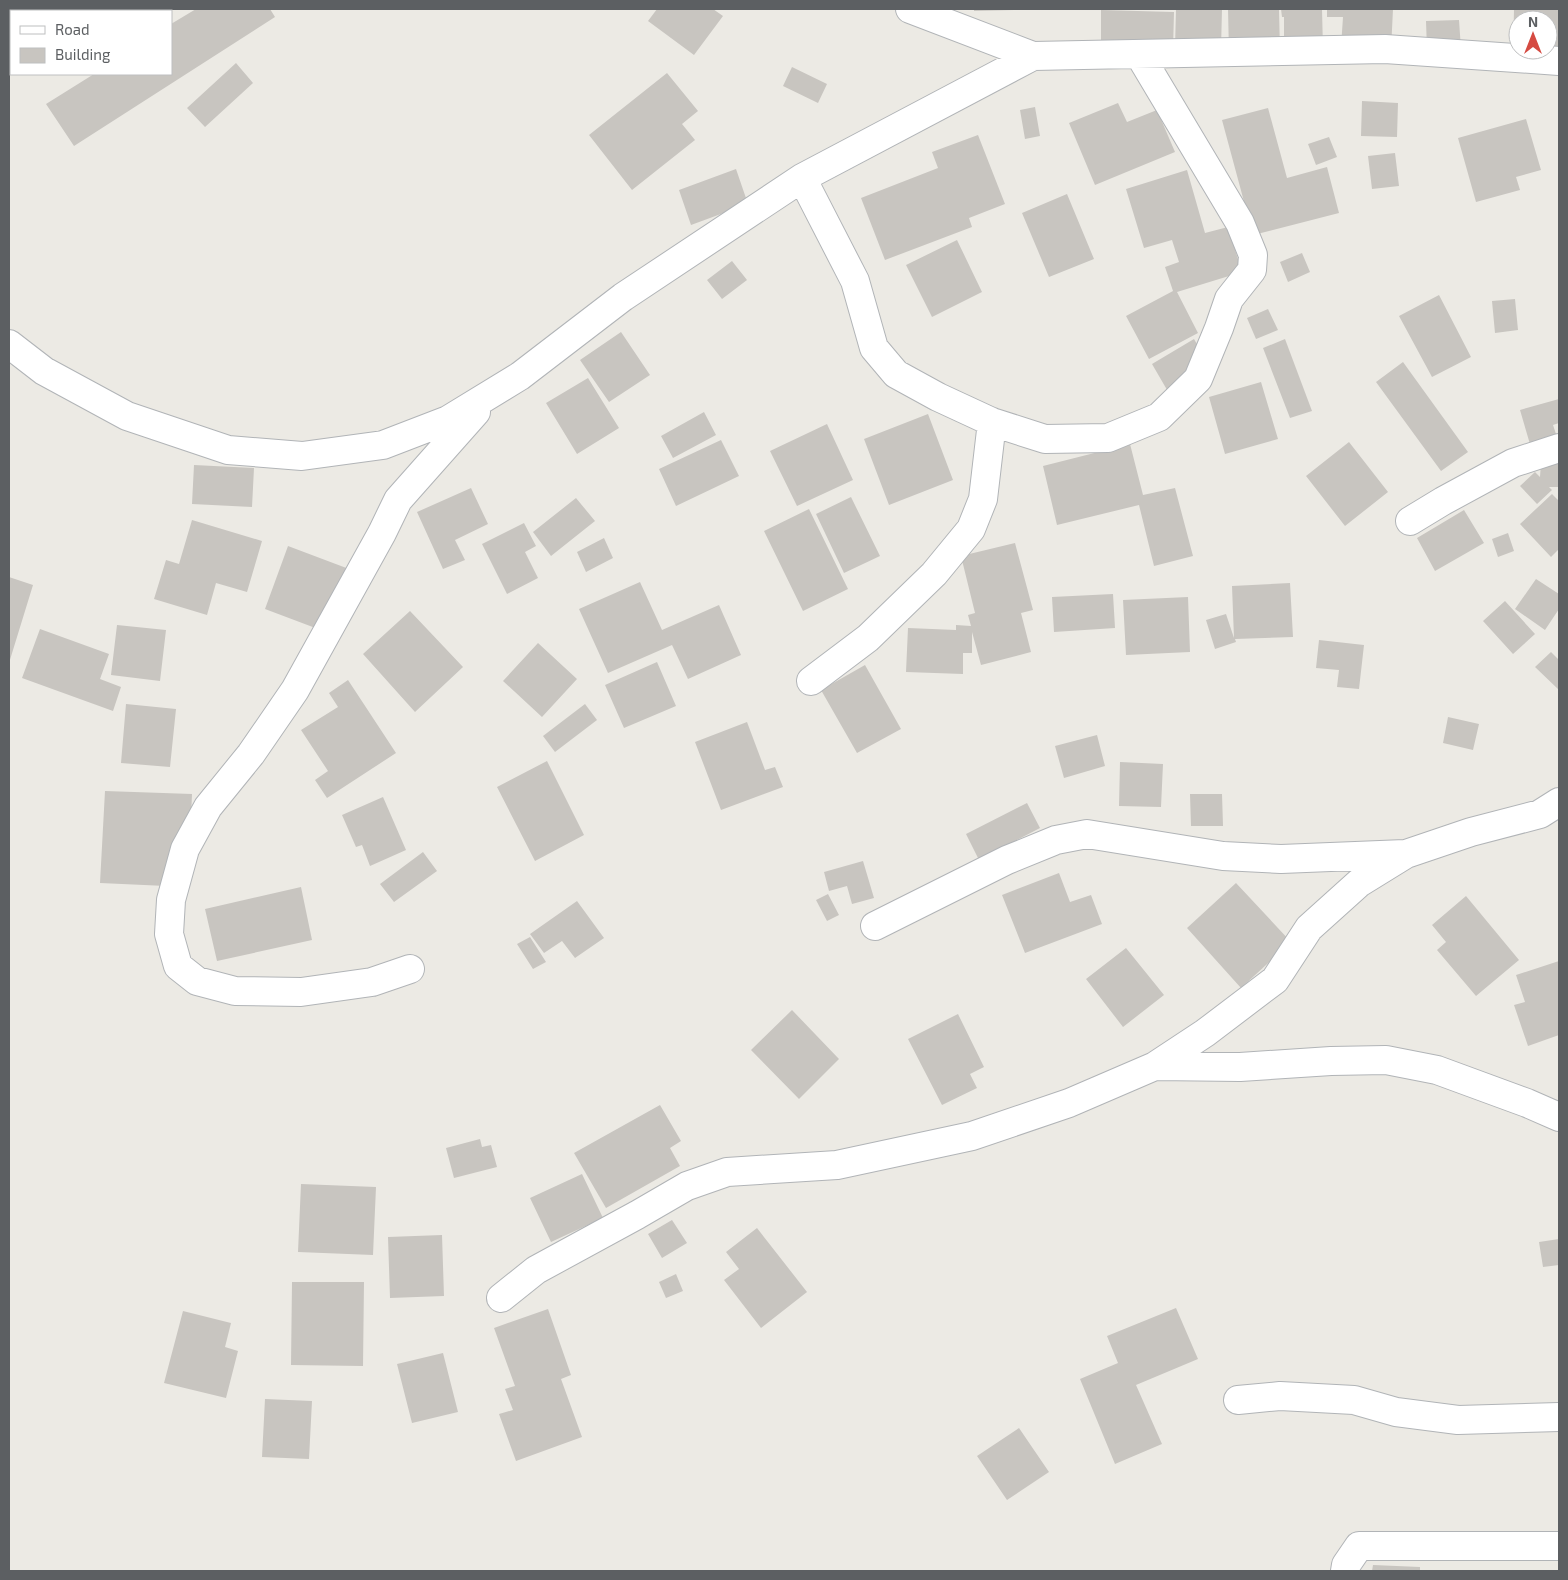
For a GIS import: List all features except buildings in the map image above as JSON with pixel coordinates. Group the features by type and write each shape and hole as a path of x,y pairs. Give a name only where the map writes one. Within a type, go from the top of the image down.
{"street":[{"path":"910,9 952,17 1033,56"},
{"path":"9,344 44,371 127,416 228,450 302,456 383,445 448,420 520,376 623,297 802,178 1033,56 1385,49 1559,61"},
{"path":"802,178 855,281 874,348 896,374 938,397 992,422 1045,439 1108,438 1159,417 1198,379 1229,299 1252,270 1253,255 1240,224 1139,54"},
{"path":"410,969 372,982 301,992 235,991 197,981 178,966 169,934 171,900 184,849 203,815 251,754 295,690 382,533 398,500 493,392"},
{"path":"811,681 868,638 934,574 970,529 983,499 992,422"},
{"path":"1410,521 1513,463 1559,448"},
{"path":"501,1298 536,1270 687,1186 727,1172 837,1165 972,1136 1068,1103 1155,1066 1206,1033 1275,980 1309,928 1359,883 1406,854 1470,832 1540,814 1559,802"},
{"path":"875,926 1007,860 1056,840 1086,834 1224,856 1281,859 1406,854"},
{"path":"1155,1066 1240,1067 1331,1061 1386,1060 1437,1070 1527,1103 1559,1117"},
{"path":"1238,1400 1280,1396 1354,1400 1396,1412 1458,1420 1559,1417"},
{"path":"1345,1571 1346,1564 1359,1546 1559,1546"}]}
